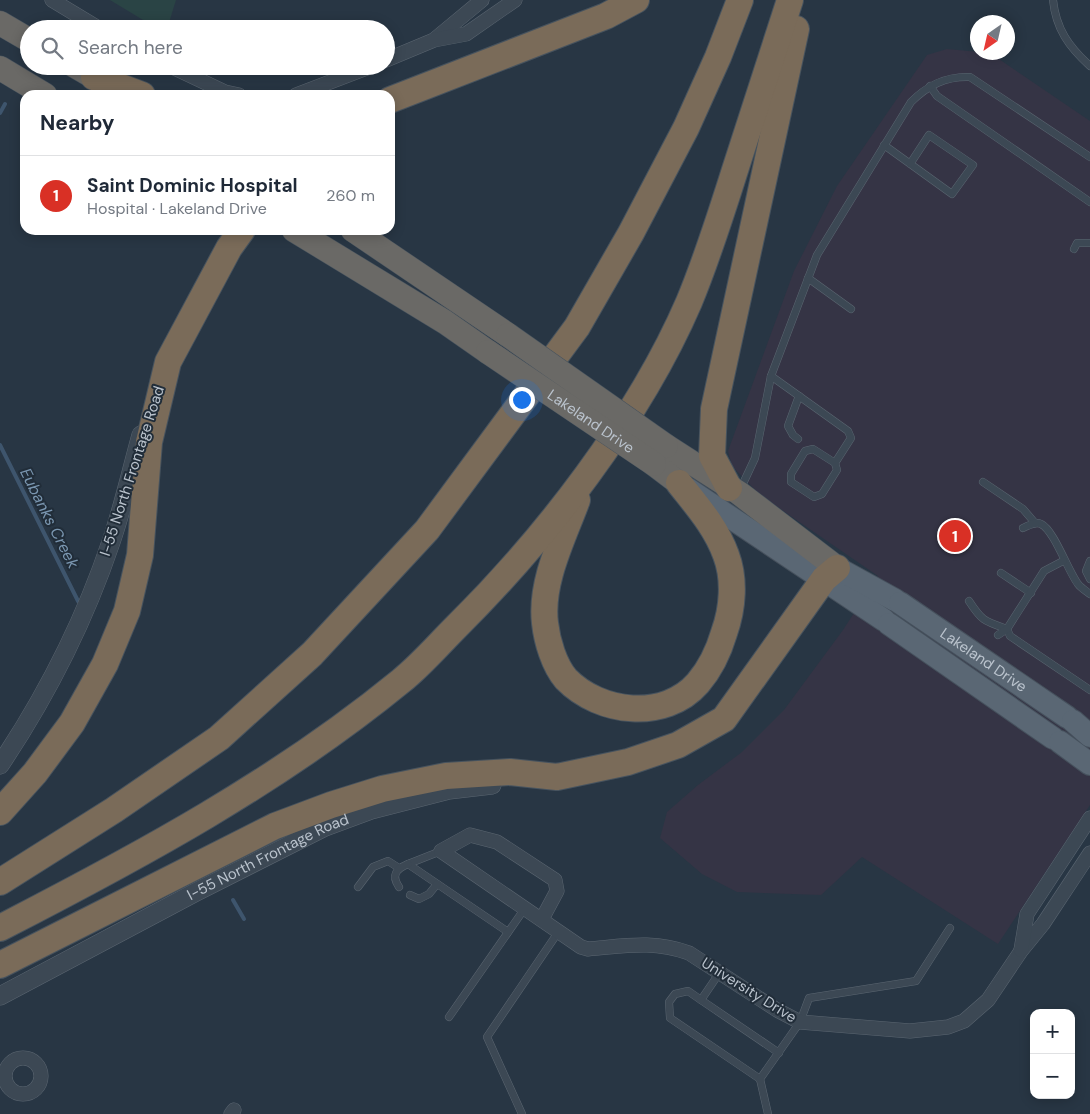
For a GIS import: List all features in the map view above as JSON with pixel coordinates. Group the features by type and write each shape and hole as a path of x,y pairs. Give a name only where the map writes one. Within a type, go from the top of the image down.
{"highway":[{"path":"395,98 606,16 636,0"},
{"path":"0,882 114,810 219,738 312,654 428,530 577,327 632,233 682,137 718,57 740,0"},
{"path":"718,57 748,0"},
{"path":"0,928 130,861 243,794 403,680 487,596 586,476 656,369 688,303 712,243 790,0"},
{"path":"734,490 712,456 714,409 803,0"},
{"path":"0,23 20,35"},
{"path":"0,68 37,90"},
{"path":"91,75 117,90"},
{"path":"94,75 130,90"},
{"name":"Lakeland Drive","path":"302,235 445,322 488,352 660,455 734,490 830,574"},
{"name":"Lakeland Drive","path":"360,235 508,335 660,455 679,483"},
{"path":"0,812 35,773 72,724 105,664 128,610 140,556 149,442 168,362 233,236"},
{"path":"586,476 546,589 544,622 552,653 566,678 588,695 620,708 647,709 676,700 698,683 718,650 729,619 732,585 727,557 717,531 679,483"},
{"path":"0,965 275,826 331,805 382,789 446,776 510,772 557,777 652,755 678,745 724,719 830,574"}],"main road":[{"name":"Lakeland Drive","path":"679,483 830,574 898,601 1077,725"},
{"name":"Lakeland Drive","path":"830,574 886,622 1090,764"}],"street":[{"path":"52,0 85,20"},
{"path":"434,40 482,0"},
{"path":"395,56 434,40 466,34 515,0"},
{"path":"189,75 221,90"},
{"path":"309,90 348,75"},
{"name":"I-55 North Frontage Road","path":"0,765 50,686 78,630 112,540 144,423 168,362"},
{"name":"I-55 North Frontage Road","path":"0,996 196,892 325,827 371,810 449,790 557,777"},
{"name":"University Drive","path":"1021,951 1027,914 1088,827"},
{"path":"441,851 470,836 497,842 519,855 555,880 557,891 542,919"},
{"name":"University Drive","path":"441,851 581,947 588,949 642,943 676,948 689,953 800,1022 910,1031 948,1028 964,1020 988,1000 1021,951 1043,924 1090,853"}],"lane":[{"path":"1053,0 1054,16 1062,34 1073,51 1090,66"},
{"path":"734,490 755,458 771,376 817,255 912,102 930,86 959,77 970,77 1090,157"},
{"path":"930,86 937,96 1090,202"},
{"path":"884,145 910,164 952,194 972,165 929,135 910,164"},
{"path":"1074,249 1078,243 1090,243"},
{"path":"808,278 851,309"},
{"path":"771,376 848,431 850,438 834,463"},
{"path":"798,396 788,426 792,435 798,439"},
{"path":"813,449 834,463 837,470 822,494 814,497 792,482 791,474 806,451 813,449"},
{"path":"983,482 1023,509 1034,523"},
{"path":"1023,528 1034,523 1042,524 1050,532 1063,561 1079,586 1090,594"},
{"path":"998,635 1006,629 1044,571 1063,561"},
{"path":"1090,561 1086,571 1090,579"},
{"path":"1001,573 1031,592"},
{"path":"969,601 976,614 984,620 1006,629 1010,636 1090,690"},
{"path":"399,887 395,881 395,874 399,868 441,851"},
{"path":"358,888 373,867 388,861 399,868"},
{"path":"408,864 508,932"},
{"path":"410,894 419,898 429,894 437,884"},
{"path":"449,1016 525,908"},
{"path":"760,1079 800,1022 809,998 916,981 950,928"},
{"path":"522,1114 487,1037 559,931"},
{"path":"701,1000 720,972"},
{"path":"768,1114 760,1079 670,1018 669,1002 675,994 688,991 779,1053"}],"shaded area":[{"path":"947,49 970,51 970,60 1000,60 1090,121 1090,805 998,944 862,857 821,895 737,892 702,874 660,838 667,812 698,785 742,752 784,710 843,630 878,576 760,495 732,466 728,451 794,271 837,186 927,55"}],"green space":[{"path":"110,0 176,0 170,20 143,20"}],"waterway":[{"name":"Eubanks Creek","path":"0,113 5,104"},
{"name":"Eubanks Creek","path":"0,445 78,601"},
{"name":"Eubanks Creek","path":"233,900 244,919"}],"place":[{"name":"Saint Dominic Hospital","path":"955,536"}]}
